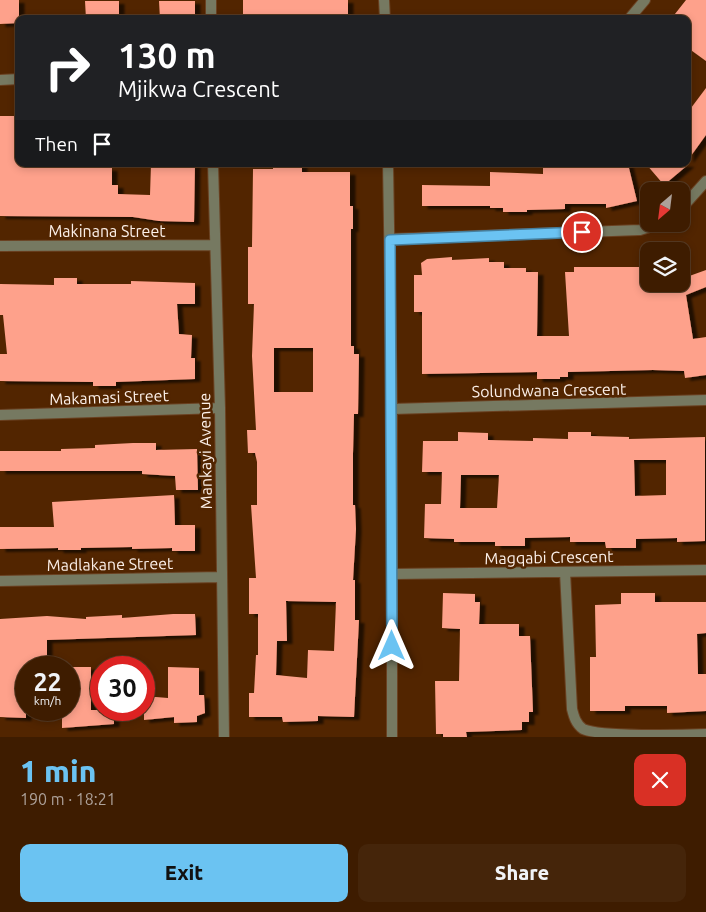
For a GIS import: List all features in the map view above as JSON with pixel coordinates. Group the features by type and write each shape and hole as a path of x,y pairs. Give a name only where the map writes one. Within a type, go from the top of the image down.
{"street":[{"path":"210,0 211,15"},
{"path":"384,0 385,15"},
{"path":"632,15 645,0"},
{"path":"0,80 15,79"},
{"name":"Mankayi Avenue","path":"213,167 220,408 224,737"},
{"path":"388,167 392,409 392,737"},
{"path":"690,198 706,181"},
{"path":"390,240 640,230"},
{"name":"Makinana Street","path":"0,246 214,245"},
{"name":"Solundwana Crescent","path":"392,409 706,400"},
{"name":"Makamasi Street","path":"0,415 220,408"},
{"name":"Magqabi Crescent","path":"393,574 706,570"},
{"path":"565,572 572,709 578,724 584,730 602,735 706,734"},
{"name":"Madlakane Street","path":"0,581 221,577"}],"building":[{"path":"0,0 19,0 19,15 15,15 15,23 0,24"},
{"path":"243,0 348,0 348,15 243,15"},
{"path":"686,0 706,0 706,61 691,50 691,15 674,15"},
{"path":"85,1 119,1 119,15 86,15"},
{"path":"159,1 195,1 195,15 160,15"},
{"path":"706,88 706,135 691,156 691,108"},
{"path":"0,116 15,116 15,167 112,168 112,185 118,185 118,194 150,195 151,167 195,167 194,222 159,221 133,217 0,216"},
{"path":"302,167 302,172 350,172 350,206 353,206 353,229 351,229 351,346 354,346 354,354 359,354 358,414 354,414 353,453 353,505 355,505 356,529 353,580 355,580 355,620 359,620 354,717 318,716 318,721 283,722 282,717 249,717 249,693 254,693 256,655 258,655 258,614 249,614 249,578 256,578 251,505 257,505 257,462 255,453 248,453 247,430 256,430 252,356 254,304 248,304 248,247 252,247 253,169","holes":["274,348 313,348 313,392 274,392","286,601 336,602 334,651 308,650 307,678 276,675 277,641 287,641"]},
{"path":"543,167 629,167 637,201 606,208 606,204 565,204 565,209 527,210 527,212 503,212 503,208 490,208 490,206 422,206 422,185 490,186 490,172 543,174"},
{"path":"649,167 685,167 668,182 661,182"},
{"path":"452,257 452,260 489,258 489,262 504,262 504,268 526,268 526,272 538,272 537,336 569,336 565,272 574,272 574,267 640,267 640,292 690,292 690,276 706,270 706,287 686,295 693,339 706,337 706,375 685,378 684,371 653,370 568,372 568,377 560,377 560,379 537,379 537,372 422,374 422,312 414,312 414,275 422,275 421,263 427,259"},
{"path":"54,278 77,278 77,284 131,284 131,281 195,283 195,304 177,304 179,334 192,335 191,358 195,358 195,379 116,382 116,386 93,386 93,382 0,381 0,354 7,354 3,315 0,315 0,284 54,285"},
{"path":"458,432 488,433 488,440 533,441 533,438 568,439 568,432 591,432 591,436 629,437 629,439 705,437 705,541 677,542 677,538 636,539 636,548 606,548 605,542 570,542 570,537 525,538 525,546 495,546 495,542 454,542 454,539 424,538 425,504 441,504 442,472 422,472 423,441 458,441","holes":["634,460 666,460 666,495 635,496","461,475 499,475 497,508 460,508"]},
{"path":"156,443 156,450 197,449 198,490 176,490 175,476 142,474 142,471 0,471 0,451 61,451 61,449 95,448 95,445"},
{"path":"174,495 175,525 195,525 195,551 172,551 172,548 132,549 132,547 81,548 81,550 58,550 58,548 0,549 0,527 54,527 52,502"},
{"path":"443,593 475,594 475,602 480,602 479,624 519,624 519,636 530,636 533,712 529,712 529,722 522,722 522,730 466,732 467,737 443,737 443,734 436,734 435,681 459,681 460,629 442,628"},
{"path":"621,593 655,593 655,602 706,602 706,633 697,634 698,674 706,674 706,711 667,713 667,706 625,706 625,711 590,711 590,657 596,657 595,605 621,604"},
{"path":"195,614 196,635 47,640 47,656 15,656 15,718 0,717 0,619 47,616 86,619 86,617 122,615 122,618"},
{"path":"80,667 90,667 90,721 114,721 114,724 62,728 62,721 80,721"},
{"path":"168,667 199,668 199,695 204,695 205,713 197,716 197,722 174,723 174,717 155,719 155,697 168,698"}],"route":[{"path":"392,646 390,240 582,232"}]}
